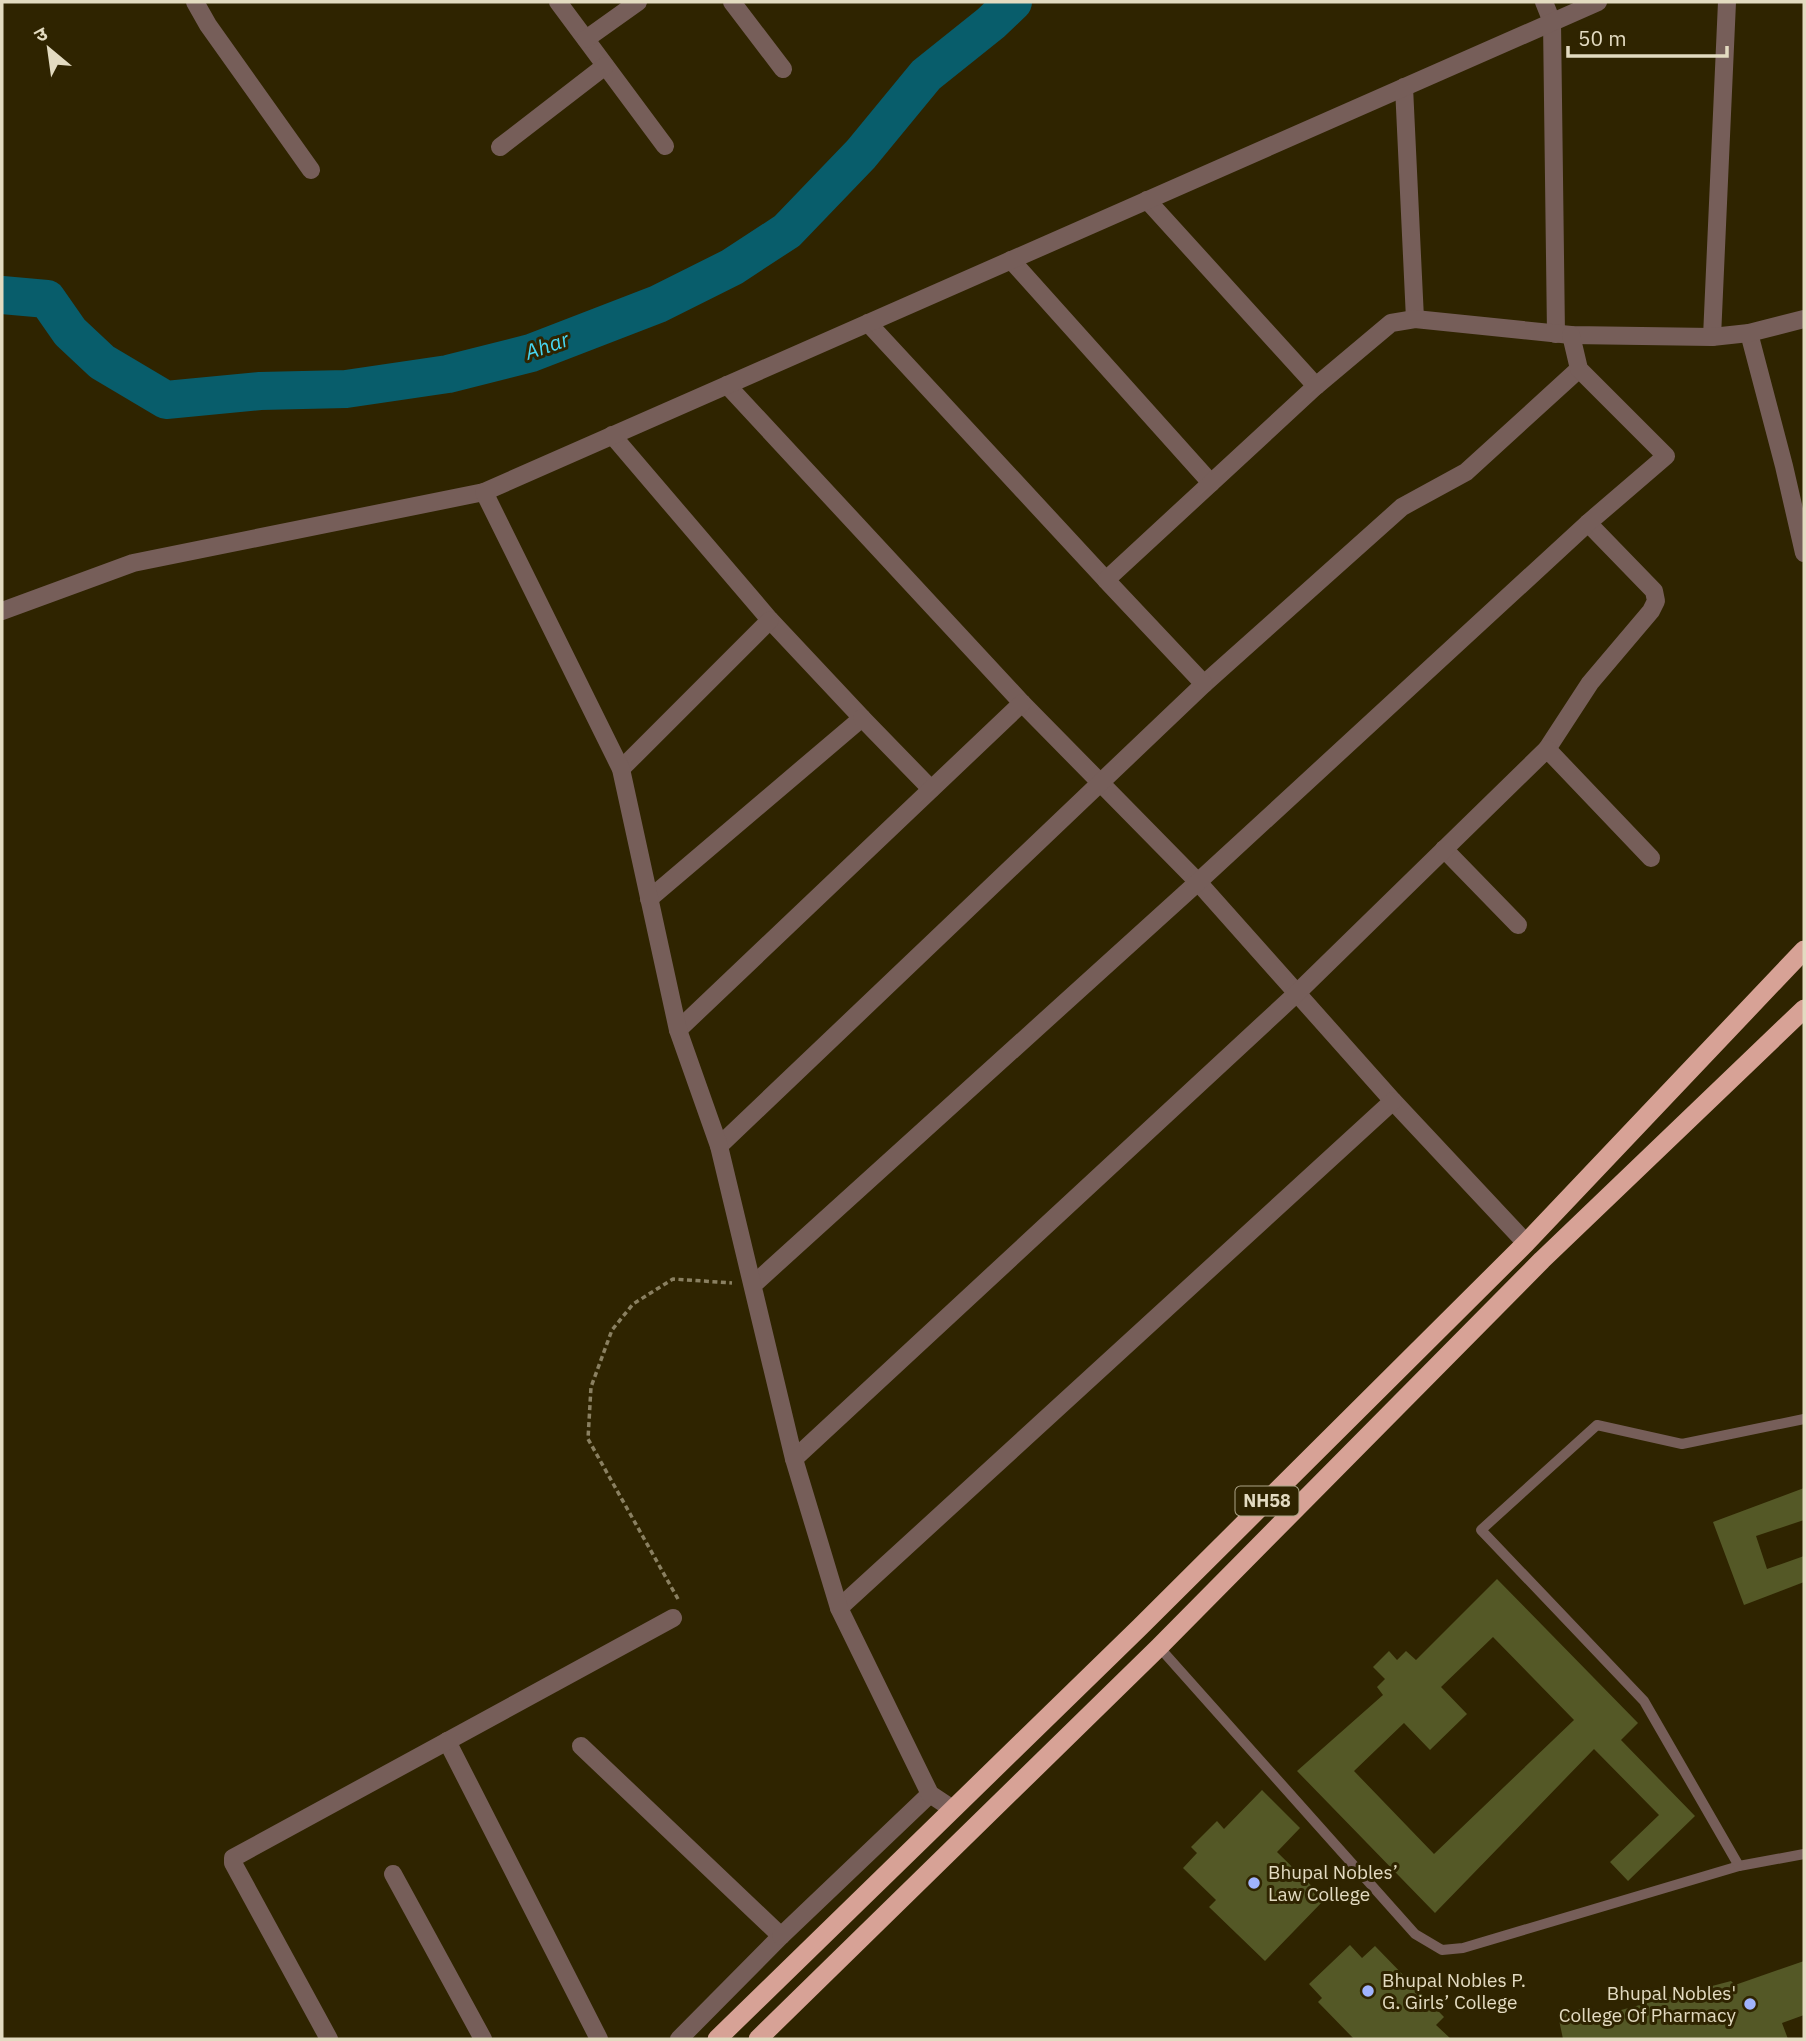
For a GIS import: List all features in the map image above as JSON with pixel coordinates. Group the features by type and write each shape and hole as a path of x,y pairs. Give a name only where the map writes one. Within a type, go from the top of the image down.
{"highway":[{"name":"NH58","path":"717,2039 951,1808 1140,1627 1527,1243 1802,954"},
{"name":"NH58","path":"758,2039 1159,1647 1542,1260 1804,1009"},
{"path":"1527,1243 1542,1260"},
{"path":"1140,1627 1159,1647"}],"street":[{"path":"195,2 208,25 311,170"},
{"path":"558,2 665,146"},
{"path":"586,39 638,2"},
{"path":"732,2 783,69"},
{"path":"754,1284 1198,882 1588,523 1666,456 1579,369 1563,335 1552,22 1544,2"},
{"path":"2,611 133,563 484,492 1598,2"},
{"path":"1712,337 1727,2"},
{"path":"500,147 606,66"},
{"path":"1404,87 1415,319"},
{"path":"1147,200 1316,386"},
{"path":"1011,260 1211,483"},
{"path":"1105,580 1316,386 1391,323 1415,319 1563,335 1712,337 1749,333 1804,319"},
{"path":"868,323 1204,684"},
{"path":"1749,333 1804,553"},
{"path":"719,1146 1204,684 1402,507 1466,472 1579,369"},
{"path":"727,385 1022,702 1198,882 1393,1101 1527,1243"},
{"path":"612,436 770,620 931,789"},
{"path":"484,492 621,769 678,1030 719,1146 794,1459 839,1608 930,1794 951,1808"},
{"path":"794,1459 1297,993 1548,749 1590,683 1651,611 1656,601 1654,590 1588,523"},
{"path":"621,769 770,620"},
{"path":"678,1030 1022,702"},
{"path":"649,899 862,718"},
{"path":"1548,749 1651,858"},
{"path":"1444,849 1518,925"},
{"path":"839,1608 1393,1101"},
{"path":"329,2039 233,1863 233,1858 673,1618"},
{"path":"447,1741 599,2039"},
{"path":"581,1746 781,1936"},
{"path":"679,2039 781,1936 930,1794"},
{"path":"393,1874 483,2039"}],"lane":[{"path":"1739,1866 1644,1701 1482,1530 1597,1425 1682,1444 1804,1419"},
{"path":"1159,1647 1415,1934 1442,1950 1463,1948 1739,1866 1804,1854"}],"path":[{"path":"673,1618 678,1599 588,1439 591,1387 612,1329 633,1304 673,1279 754,1284"}],"building":[{"path":"1804,1488 1804,1520 1756,1536 1767,1569 1804,1556 1804,1582 1744,1605 1713,1522"},
{"path":"1497,1579 1638,1723 1621,1740 1695,1816 1628,1881 1610,1862 1659,1815 1594,1749 1435,1913 1297,1771 1383,1695 1377,1687 1385,1679 1373,1667 1389,1651 1397,1660 1406,1651 1416,1660","holes":["1493,1637 1574,1720 1434,1854 1354,1771 1404,1723 1430,1750 1467,1714 1441,1687"]},
{"name":"Bhupal Nobles’ Law College","path":"1262,1790 1300,1828 1277,1852 1325,1899 1265,1961 1209,1907 1216,1900 1183,1868 1197,1853 1191,1847 1217,1821 1224,1829"},
{"name":"Bhupal Nobles P. G. Girls’ College","path":"1350,1945 1362,1958 1375,1946 1444,2017 1436,2025 1451,2039 1354,2039 1318,2002 1322,1998 1309,1984"},
{"name":"Bhupal Nobles' College Of Pharmacy","path":"1804,1961 1804,2015 1782,2023 1788,2039 1563,2039 1558,2015 1581,2009 1583,2020 1731,1981 1735,1985"}],"waterway":[{"name":"Ahar","path":"2,295 47,299 70,332 102,362 166,400 260,391 346,389 448,374 531,353 658,304 732,267 787,231 861,154 926,75 1013,2"}],"place":[{"name":"Bhupal Nobles’ Law College","path":"1254,1883"},
{"name":"Bhupal Nobles P. G. Girls’ College","path":"1368,1991"},
{"name":"Bhupal Nobles' College Of Pharmacy","path":"1750,2004"}]}
